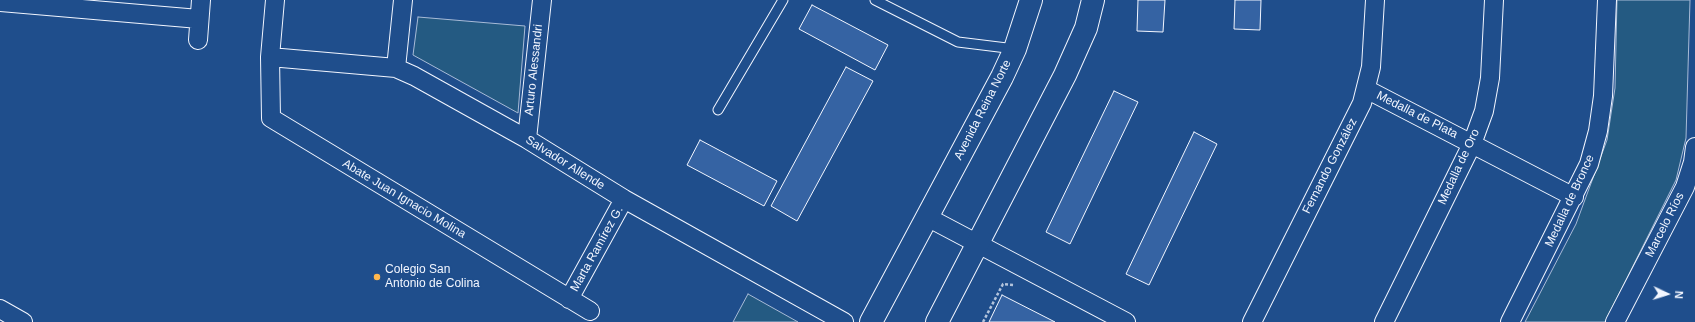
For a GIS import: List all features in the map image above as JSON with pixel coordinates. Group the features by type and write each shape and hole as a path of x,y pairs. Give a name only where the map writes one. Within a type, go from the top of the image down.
{"street":[{"path":"198,40 201,0"},
{"path":"270,57 275,0"},
{"path":"396,68 402,0"},
{"name":"Arturo Alessandri","path":"527,139 542,0"},
{"name":"Avenida Reina Norte","path":"871,322 1014,50 1031,0"},
{"path":"937,322 1065,75 1086,28 1093,0"},
{"name":"Fernando González","path":"1252,322 1362,103 1371,67 1375,0"},
{"name":"Medalla de Oro","path":"1384,322 1472,144 1484,111 1488,93 1494,0"},
{"name":"Medalla de Bronce","path":"1510,322 1574,197 1589,164 1598,131 1603,96 1607,0"},
{"path":"0,2 200,18"},
{"name":"Salvador Allende","path":"270,57 396,68 414,76 527,139 624,199 844,322"},
{"name":"Abate Juan Ignacio Molina","path":"270,57 270,118 569,299 590,310"},
{"name":"Medalla de Plata","path":"1366,89 1574,197"},
{"name":"Marcelo Ríos","path":"1614,322 1685,187 1693,162 1695,147"},
{"name":"Marta Ramírez G.","path":"569,299 624,199"},
{"path":"927,217 1126,322"},
{"path":"0,309 23,322"}],"lane":[{"path":"718,110 783,0"},
{"path":"875,0 958,42 1014,50"}],"path":[{"path":"983,322 1003,284 1015,285"}],"shaded area":[{"path":"1617,0 1690,0 1686,138 1676,180 1605,322 1525,322 1576,224 1607,140 1615,88"},
{"path":"418,17 525,26 518,113 413,55"},
{"path":"748,294 798,322 733,322"}],"building":[{"path":"1138,0 1165,0 1163,32 1137,31"},
{"path":"1235,0 1261,0 1260,30 1234,29"},
{"path":"812,5 888,45 875,70 799,29"},
{"path":"846,67 873,81 797,221 771,206"},
{"path":"1114,91 1138,102 1070,244 1046,232"},
{"path":"1194,132 1217,144 1149,285 1126,274"},
{"path":"700,140 777,181 764,206 687,165"},
{"path":"1002,295 1055,322 989,322"}],"place":[{"name":"Colegio San Antonio de Colina","path":"377,277"}]}
